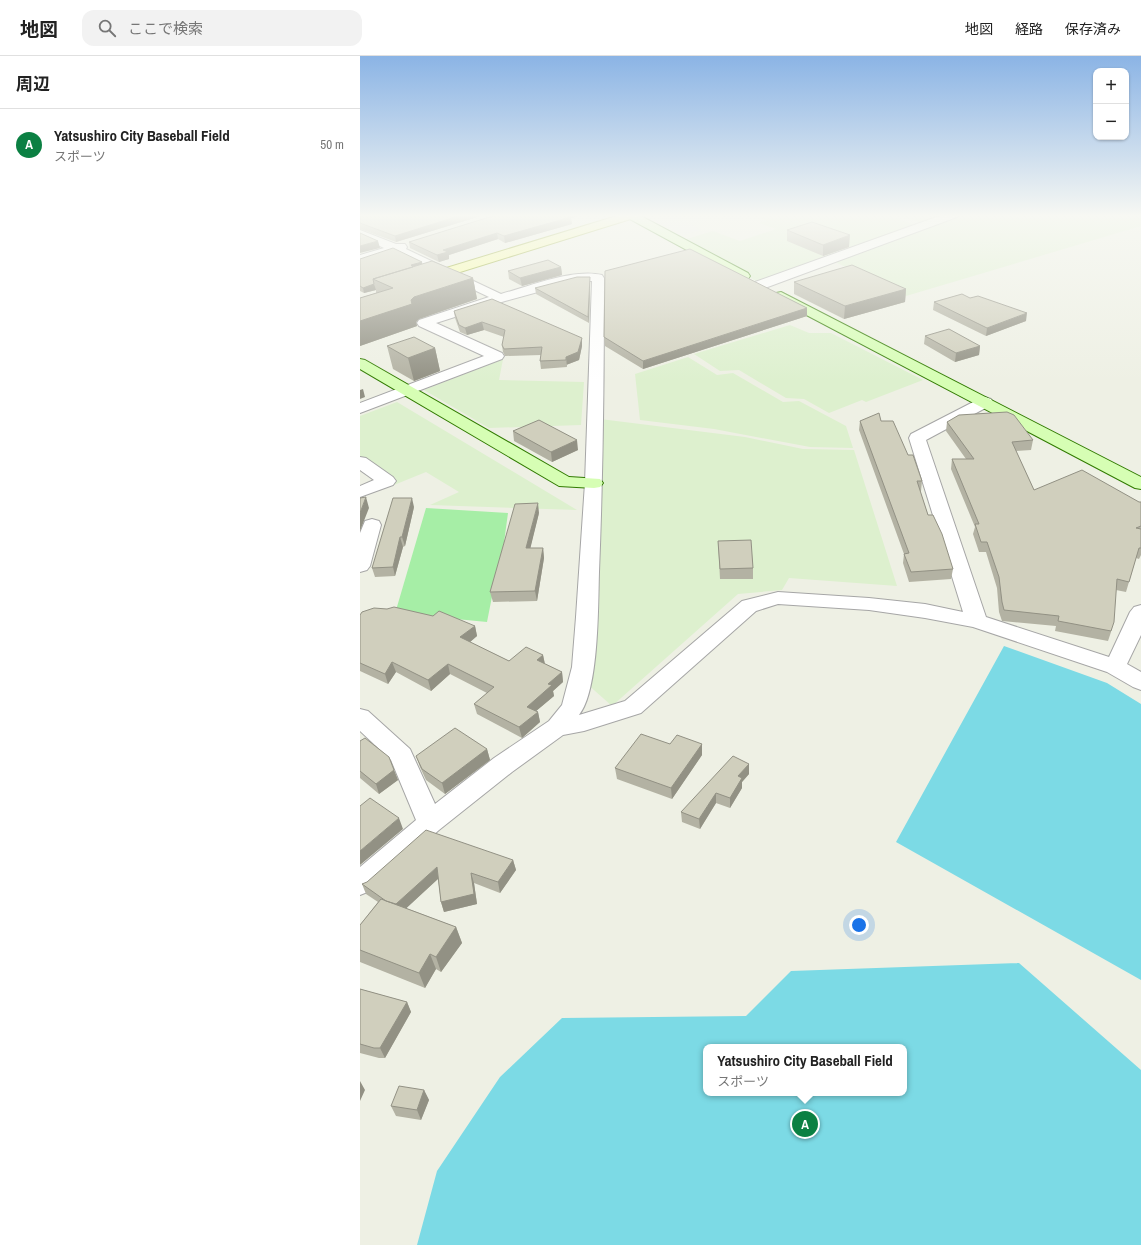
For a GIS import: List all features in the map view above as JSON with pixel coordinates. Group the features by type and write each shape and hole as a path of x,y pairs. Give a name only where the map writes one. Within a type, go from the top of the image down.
{"main road":[{"path":"411,283 452,270"}],"street":[{"path":"444,270 500,298"},
{"path":"733,270 1141,484"},
{"path":"760,285 800,270"},
{"path":"360,408 497,356 424,323 500,298 578,277 598,278 594,483 584,667 573,707 557,726 430,823 360,883"},
{"path":"360,363 566,482 594,483"},
{"path":"977,621 917,438 985,402"},
{"path":"360,462 387,481 360,492"},
{"path":"360,566 372,525"},
{"path":"557,726 584,723 633,707 749,606 767,600 789,598 869,604 926,611 977,621 1115,667 1141,682"},
{"path":"1115,667 1141,612"},
{"path":"360,717 401,754 430,823"}],"green space":[{"path":"736,270 793,270 760,283"},
{"path":"853,270 992,270 906,296"},
{"path":"790,325 809,333 831,333 923,380 866,402 862,400 829,413 804,399 786,398 739,370 720,371 694,354"},
{"path":"688,357 717,375 733,373 783,402 799,401 846,426 853,448 810,447 714,429 640,420 635,374"},
{"path":"503,359 499,380 584,382 581,425 489,428 424,390"},
{"path":"397,402 577,510 430,505 459,492 426,472 394,485 360,462 360,416"},
{"path":"600,419 745,437 803,449 854,450 897,586 789,578 782,590 738,594 612,706 586,683"},
{"path":"426,508 508,513 503,550 499,561 487,622 456,619 394,617"}],"shaded area":[{"path":"1004,646 1107,683 1141,704 1141,980 896,842"},
{"path":"1019,963 1141,1070 1141,1245 417,1245 437,1171 500,1077 562,1018 746,1016 791,971"}],"building":[{"path":"360,270 401,270 373,279 374,284 363,288 360,286"},
{"path":"401,270 455,270 473,278 414,297 411,300 412,304 360,321 360,298 393,288 373,279"},
{"path":"510,270 548,270 520,278 508,271"},
{"path":"733,270 807,308 643,361 604,337 605,271"},
{"path":"833,270 864,270 906,289 845,306 794,282"},
{"path":"577,277 590,277 588,317 535,288"},
{"path":"962,294 970,298 978,296 1027,313 987,328 934,302"},
{"path":"492,299 582,338 578,352 566,357 566,360 540,361 542,347 504,349 502,345 505,330 482,322 465,328 459,325 454,311"},
{"path":"949,329 980,346 956,353 925,336"},
{"path":"414,337 435,348 408,358 387,346"},
{"path":"1007,412 1014,415 1033,440 1012,442 1034,490 1082,470 1141,502 1141,526 1136,528 1141,529 1141,548 1139,548 1129,582 1117,579 1114,622 1111,631 1058,621 1059,616 1004,610 999,577 987,542 981,542 975,524 979,524 952,459 974,459 947,422 959,415"},
{"path":"879,413 881,421 893,421 908,455 913,455 922,481 917,481 928,515 933,515 942,534 953,569 911,572 904,554 909,553 860,421"},
{"path":"539,420 577,440 551,452 513,431"},
{"path":"366,497 360,513 360,498"},
{"path":"393,498 412,498 402,537 400,537 393,567 372,568"},
{"path":"538,503 526,548 543,548 535,591 490,592 515,504"},
{"path":"751,540 753,568 720,569 718,541"},
{"path":"394,607 433,616 439,611 475,626 460,637 509,661 526,647 543,655 537,660 562,672 548,684 552,685 527,707 538,712 519,727 474,704 494,687 448,664 428,680 392,662 385,674 360,663 360,615 362,612 374,608 387,609"},
{"path":"455,728 487,749 442,783 422,769 416,756"},
{"path":"641,734 670,744 677,735 702,744 671,788 615,768"},
{"path":"365,738 389,757 394,770 376,784 360,771 360,741"},
{"path":"733,756 749,764 738,776 742,778 730,798 716,793 699,819 681,812"},
{"path":"370,798 399,818 360,851 360,806"},
{"path":"426,830 513,860 498,882 471,873 474,894 441,902 437,867 396,904 386,901 362,884 367,882"},
{"path":"381,899 456,927 436,957 430,954 419,973 360,950 360,925"},
{"path":"360,989 407,1002 380,1048 360,1044"},
{"path":"399,1086 424,1090 417,1110 391,1106"}],"place":[{"name":"Yatsushiro City Baseball Field","path":"805,1124"}]}
